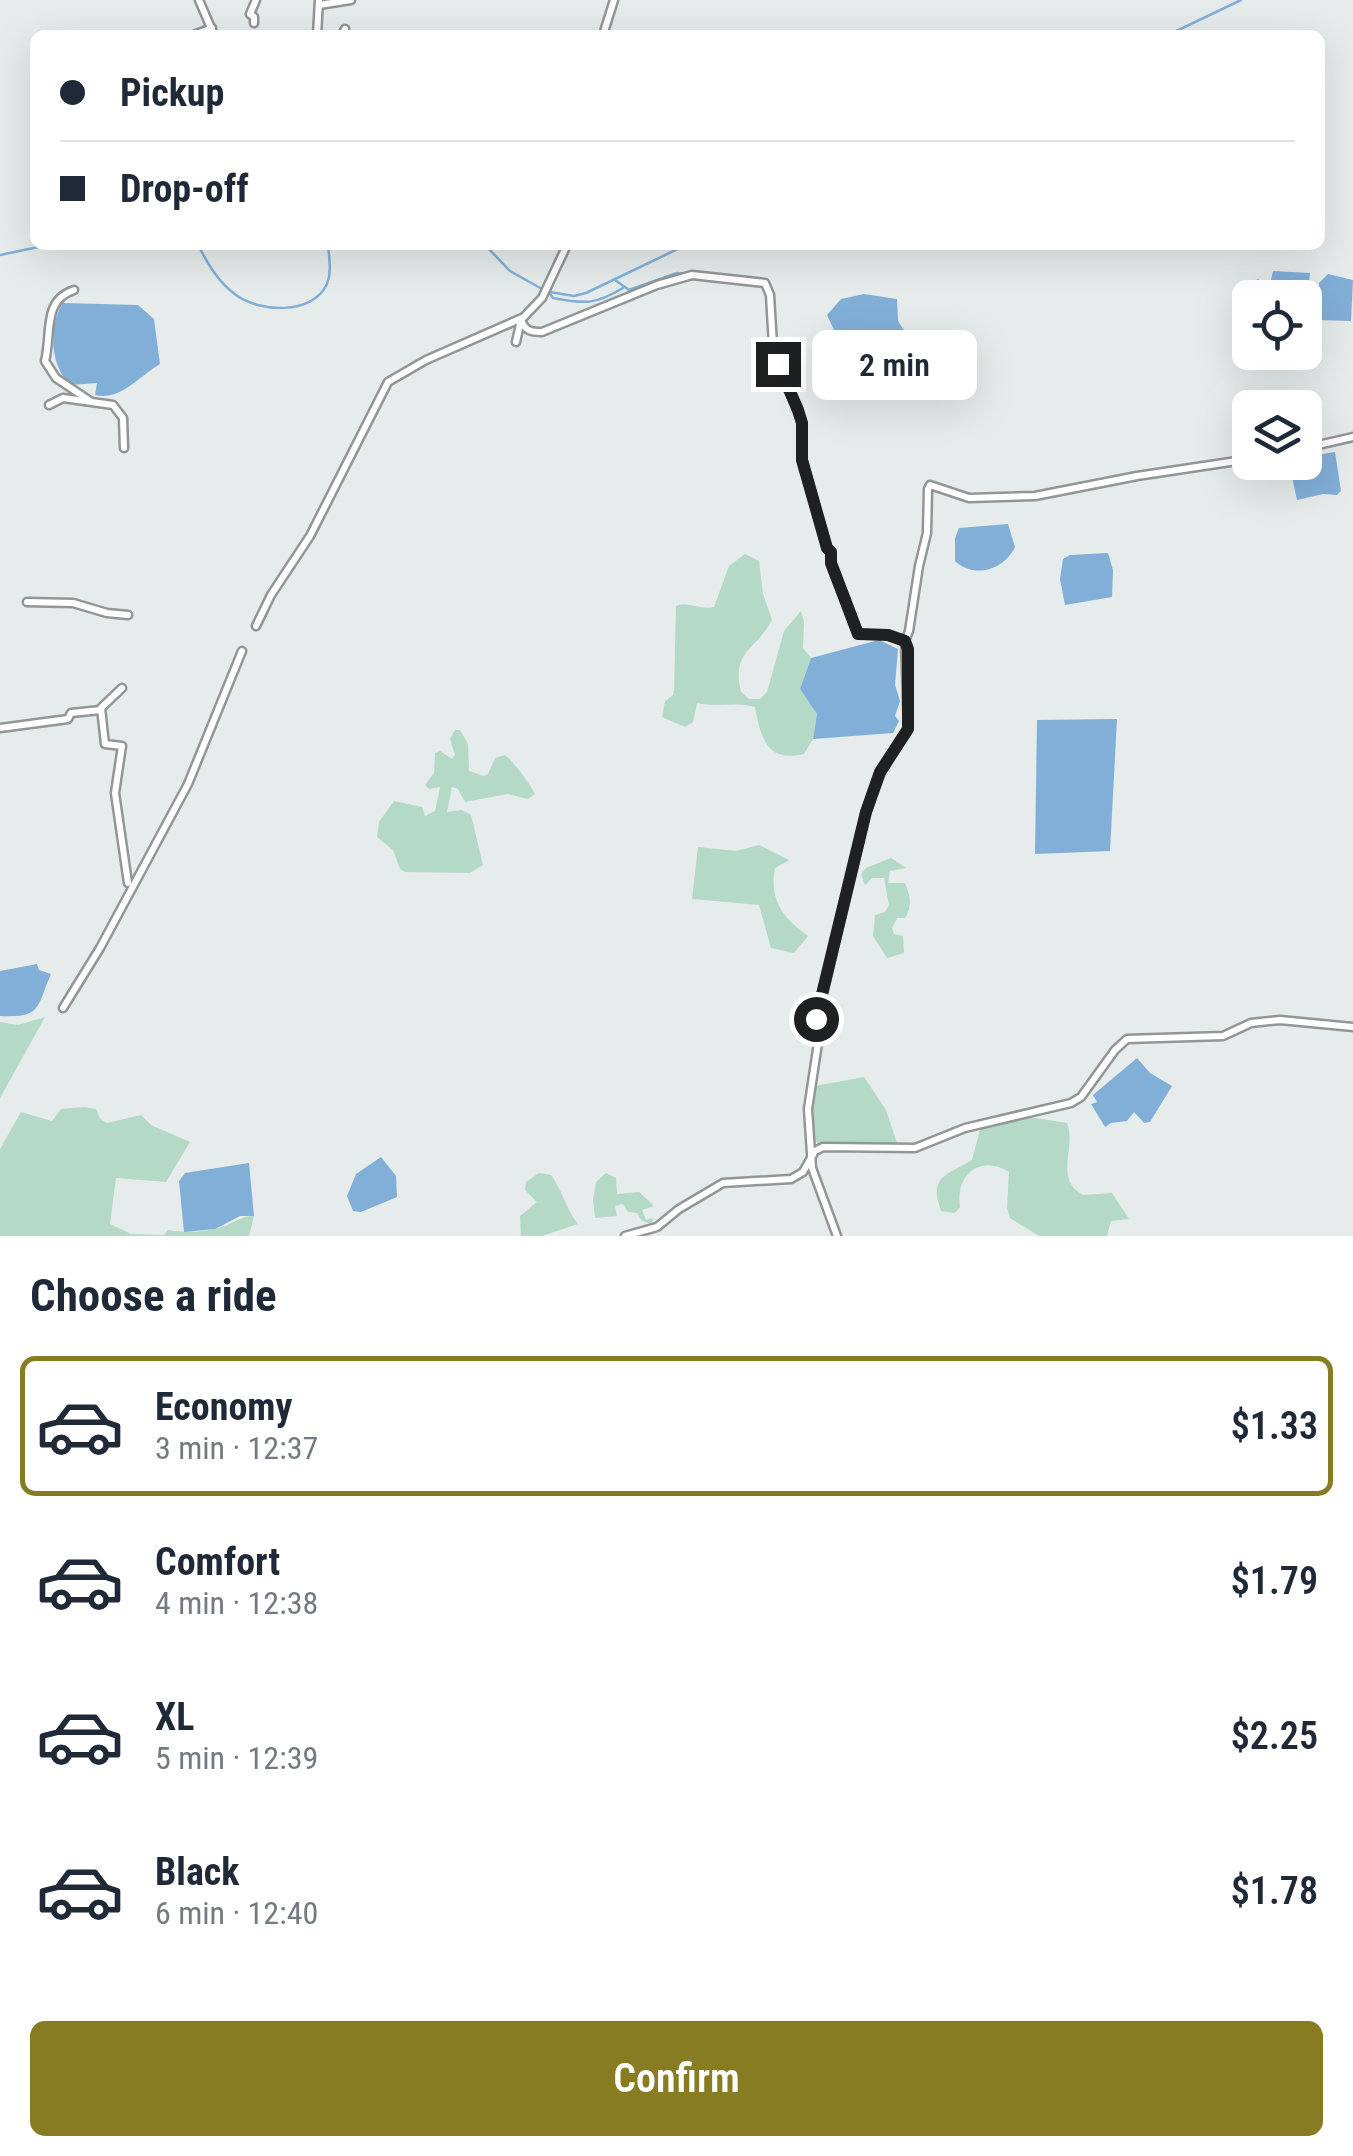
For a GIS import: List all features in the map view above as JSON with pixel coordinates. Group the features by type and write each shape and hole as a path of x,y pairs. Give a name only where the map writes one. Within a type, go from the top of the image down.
{"street":[{"path":"199,0 212,30"},
{"path":"254,23 250,14 256,0"},
{"path":"317,30 319,3 351,0"},
{"path":"605,30 614,0"},
{"path":"256,626 310,536 388,382 426,360 522,319 542,298 565,250"},
{"path":"522,319 531,332 542,332 657,285 692,275 765,282 778,364 802,423 805,472 831,552 831,563 858,634 888,635 905,641"},
{"path":"74,290 61,294 49,318 50,345 45,361 56,378 90,400"},
{"path":"516,342 522,319"},
{"path":"49,405 63,398 112,405 121,412 124,448"},
{"path":"1322,444 1353,436"},
{"path":"837,1236 814,1175 808,1109 818,1043 818,1006 866,812 880,772 908,729 905,641 928,534 930,485 969,498 1036,496 1232,462"},
{"path":"27,602 73,603 107,614 128,615"},
{"path":"63,1008 100,948 188,784 242,651"},
{"path":"0,728 50,723 68,719 71,713 101,710 122,688"},
{"path":"101,710 105,744 122,746 114,793 128,882"},
{"path":"625,1236 657,1227 679,1208 723,1183 791,1179 804,1172 818,1148 916,1148 964,1128 1071,1103 1081,1097 1120,1044 1132,1038 1217,1036 1251,1023 1280,1020 1353,1027"}],"green space":[{"path":"745,554 759,561 763,594 772,620 742,659 741,692 749,699 760,699 767,692 784,631 801,611 803,648 811,658 800,689 817,714 813,739 804,754 791,756 773,751 763,737 755,707 697,703 693,722 685,727 662,717 665,701 674,690 676,606 714,607 729,566"},
{"path":"455,730 460,730 468,744 469,771 484,776 495,758 505,755 535,794 528,799 508,794 465,802 458,789 452,787 447,812 462,810 471,815 483,865 470,873 405,872 393,850 377,837 379,822 394,801 422,807 425,816 435,811 440,787 429,789 425,785 434,773 435,753 440,751 452,759 455,755 450,739"},
{"path":"759,845 789,860 775,868 774,890 785,915 808,936 794,953 771,948 759,905 692,899 698,847 736,851"},
{"path":"891,858 906,868 890,871 888,883 905,883 910,905 905,918 897,918 892,928 894,934 903,936 904,953 887,958 873,936 875,915 885,912 889,905 884,878 872,878 865,885 861,874"},
{"path":"45,1017 0,1098 0,1022 18,1025"},
{"path":"864,1077 886,1110 898,1146 842,1142 818,1145 812,1132 815,1086"},
{"path":"61,1109 96,1109 100,1119 107,1123 141,1115 151,1125 190,1142 166,1182 116,1178 110,1224 131,1234 164,1235 168,1230 216,1229 254,1216 249,1236 0,1236 0,1149 21,1112 52,1121"},
{"path":"1029,1117 1067,1123 1067,1171 1074,1188 1083,1195 1112,1193 1129,1219 1111,1221 1107,1236 1039,1236 1010,1218 1009,1172 988,1165 966,1177 959,1196 960,1207 955,1213 941,1211 939,1183 972,1160 981,1126"},
{"path":"539,1173 551,1175 578,1224 542,1236 521,1236 520,1216 537,1202 525,1190 526,1182"},
{"path":"606,1173 616,1178 617,1194 639,1192 654,1206 642,1210 646,1220 653,1218 652,1224 642,1221 637,1213 628,1212 623,1204 615,1206 617,1216 595,1218 596,1182"}],"water":[{"path":"1273,271 1310,273 1309,280 1271,280"},
{"path":"1328,274 1353,280 1351,321 1322,320 1322,280"},
{"path":"864,294 897,299 898,321 909,338 888,358 840,353 829,348 834,330 827,315 841,299"},
{"path":"63,303 138,305 154,319 160,364 113,394 95,395 97,383 71,385 55,357 53,334"},
{"path":"1335,452 1341,491 1337,495 1297,500 1293,480 1322,480 1322,454"},
{"path":"1008,524 1015,547 1004,561 979,571 955,561 959,528"},
{"path":"1108,553 1113,570 1112,597 1065,605 1060,579 1063,559 1070,555"},
{"path":"879,640 898,649 895,685 900,701 895,716 899,721 893,733 813,739 817,714 800,689 811,658"},
{"path":"1117,719 1110,851 1035,854 1037,720"},
{"path":"37,964 39,970 51,974 36,1008 24,1015 0,1016 0,971"},
{"path":"1137,1058 1150,1073 1172,1086 1150,1122 1144,1123 1134,1112 1127,1121 1105,1127 1091,1104 1097,1102 1093,1095"},
{"path":"381,1157 396,1176 397,1197 361,1212 353,1211 347,1196 356,1174"},
{"path":"249,1163 254,1216 240,1216 215,1229 184,1232 179,1181 185,1173"}],"waterway":[{"path":"1178,30 1241,0"},
{"path":"0,255 30,249"},
{"path":"201,250 236,295 258,305 284,308 310,302 320,294 330,269 328,250"},
{"path":"490,250 510,271 542,289"},
{"path":"550,292 574,296 586,293 676,250"},
{"path":"615,280 629,290 684,274"},
{"path":"549,292 553,298 590,302 623,288"}],"route":[{"path":"778,364 802,423 805,472 831,552 831,563 858,634 888,635 905,641 908,649 908,729 880,772 866,812 816,1019"}]}
